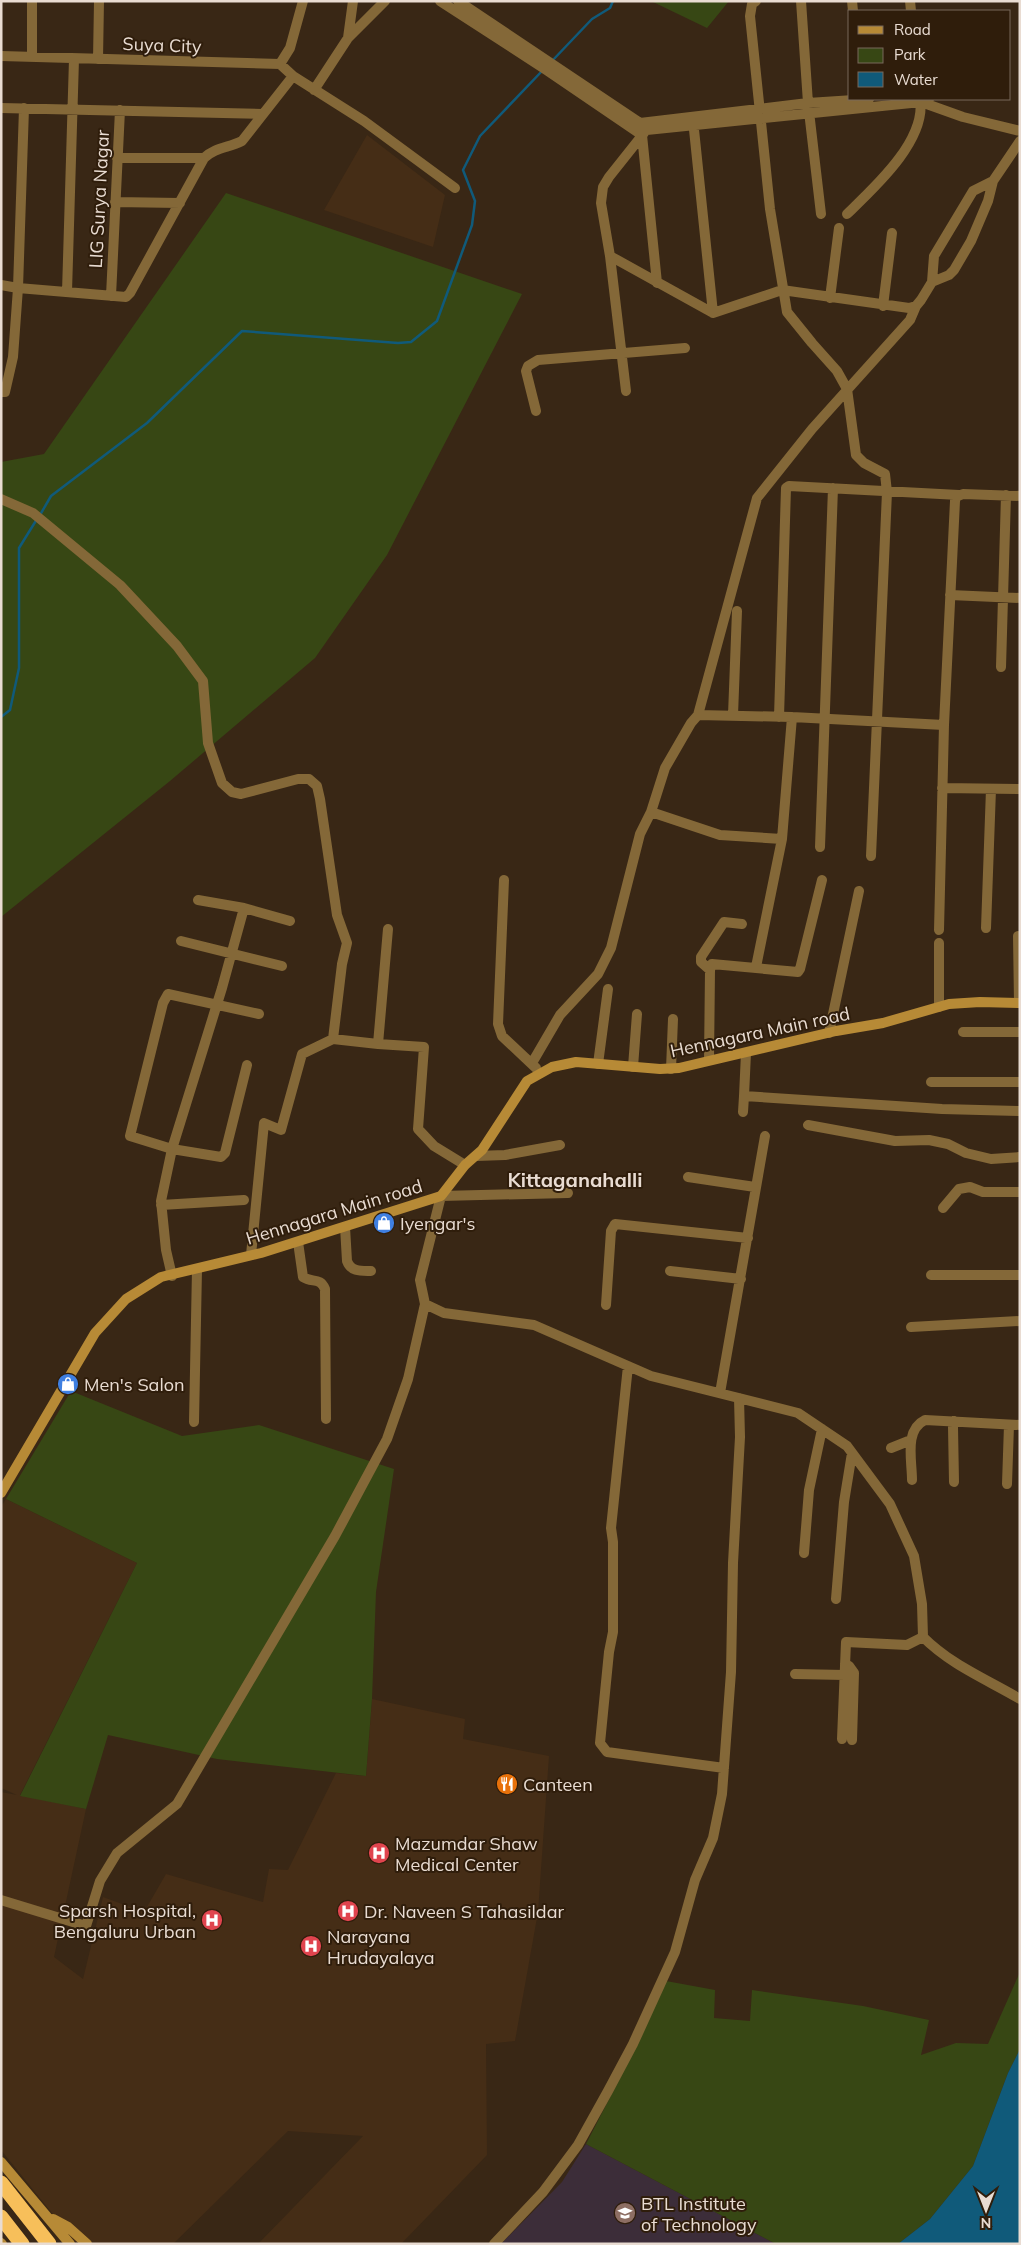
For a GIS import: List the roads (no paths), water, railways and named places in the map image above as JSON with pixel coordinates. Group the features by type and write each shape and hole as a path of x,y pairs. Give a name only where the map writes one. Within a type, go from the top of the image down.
{"highway":[{"path":"1,2183 49,2244"},
{"path":"1,2217 22,2244"}],"street":[{"path":"32,1 32,57"},
{"path":"98,1 98,59"},
{"path":"303,1 290,48 280,64 293,76 364,121 455,188"},
{"path":"348,38 353,1"},
{"path":"314,90 348,38 385,1"},
{"path":"440,1 460,6 641,130 759,113 923,100 963,117 1020,131"},
{"path":"756,1 752,4 750,16 759,113 770,209 787,312 812,344 837,370 847,389 856,455 864,463 885,474 887,492 871,856"},
{"path":"801,1 809,108 821,214"},
{"name":"Suya City","path":"1,56 280,64"},
{"path":"67,292 74,59"},
{"path":"111,296 126,297 130,293 204,158 212,151 221,147 232,146 242,141 293,76"},
{"path":"809,108 857,100"},
{"path":"847,214 902,154 915,133 923,100"},
{"name":"LIG Surya Nagar","path":"1,108 120,110 111,296 1,285"},
{"path":"1,392 5,392 13,357 18,288 24,108"},
{"path":"120,110 263,114"},
{"path":"693,121 713,313"},
{"path":"626,391 610,256 601,204 603,187 641,130"},
{"path":"641,130 657,283"},
{"path":"932,282 949,275 971,241 988,201 993,180 1020,141"},
{"path":"117,158 204,158"},
{"path":"532,1063 560,1015 598,974 611,948 640,834 652,812 665,768 691,722 698,715 758,498 847,389 910,320 916,306 932,282 934,256 973,191 993,180"},
{"path":"115,202 180,203"},
{"path":"830,298 839,228"},
{"path":"883,306 892,233"},
{"path":"610,256 713,313 764,294 782,290 883,306 909,308 916,306"},
{"path":"536,411 526,371 533,362 538,360 685,348"},
{"path":"779,717 786,488 789,486 887,492 1020,496"},
{"path":"820,847 833,488"},
{"path":"939,930 944,725 955,501 959,495"},
{"path":"1001,668 1006,495"},
{"path":"1,499 33,513 120,586 177,646 202,681 208,743 222,783 232,792 241,794 298,780 309,779 316,786 324,818 337,916 347,944 342,964 333,1039"},
{"path":"950,595 1020,598"},
{"path":"733,715 737,611"},
{"path":"698,715 792,717 944,725"},
{"path":"756,967 782,839 792,717"},
{"path":"942,788 1020,789"},
{"path":"986,928 991,789"},
{"path":"652,812 720,835 782,839"},
{"path":"504,880 498,1024 502,1036 540,1072"},
{"path":"709,1060 710,970 712,964 756,967 794,973 800,969 822,880"},
{"path":"829,1033 858,891"},
{"path":"198,900 244,908 290,921"},
{"path":"172,1276 166,1250 161,1205 172,1149 244,908"},
{"path":"710,970 700,957 724,922 742,924"},
{"path":"378,1044 388,929"},
{"path":"1018,936 1019,1003"},
{"path":"181,941 231,955 282,966"},
{"path":"938,942 939,1007"},
{"path":"598,1064 608,989"},
{"path":"247,1065 225,1153 222,1157 172,1149 130,1136 163,1003 168,994 259,1014"},
{"name":"Hennagara Main road","path":"1,1493 95,1333 126,1300 161,1277 172,1276 298,1242 441,1196 465,1166 482,1150 527,1080 540,1072 552,1067 576,1062 671,1069 829,1033 883,1023 939,1007 980,1002 1019,1003"},
{"path":"633,1067 637,1014"},
{"path":"671,1069 673,1019"},
{"path":"964,1032 1020,1032"},
{"path":"251,1255 264,1123 281,1130 302,1054 333,1039 424,1048 418,1129 434,1146 465,1166"},
{"path":"743,1112 746,1053"},
{"path":"932,1082 1020,1082"},
{"path":"744,1096 1020,1111"},
{"path":"808,1125 895,1141 929,1140 948,1144 966,1153 991,1159 1020,1157"},
{"path":"720,1393 765,1136"},
{"path":"476,1156 505,1155 560,1145"},
{"path":"688,1177 755,1187"},
{"path":"943,1208 959,1189 970,1187 982,1192 1020,1192"},
{"path":"1,1900 86,1926 100,1881 117,1853 177,1804 335,1536 387,1439 408,1379 425,1304 420,1280 441,1196 568,1193"},
{"path":"161,1205 244,1200"},
{"path":"606,1305 611,1231 615,1224 748,1238"},
{"path":"345,1227 346,1261 349,1267 354,1270 371,1272"},
{"path":"298,1242 303,1277 308,1280 318,1280 325,1289 326,1419"},
{"path":"194,1422 197,1269"},
{"path":"670,1271 741,1279"},
{"path":"931,1275 1020,1275"},
{"path":"425,1304 444,1313 534,1326 651,1376 798,1413 847,1446 890,1504 914,1556 922,1604 923,1637 938,1652 969,1673 1020,1699"},
{"path":"911,1327 1020,1321"},
{"path":"628,1366 611,1528 613,1542 613,1632 608,1652 600,1743 607,1752 724,1768"},
{"path":"494,2244 543,2192 578,2145 633,2044 675,1952 695,1880 713,1838 722,1794 731,1672 733,1563 740,1437 739,1398"},
{"path":"912,1480 911,1440 913,1429 918,1423 925,1420 1020,1426"},
{"path":"954,1421 954,1482"},
{"path":"1007,1484 1009,1425"},
{"path":"804,1553 808,1490 822,1429"},
{"path":"891,1448 911,1440"},
{"path":"836,1599 844,1502 852,1453"},
{"path":"845,1664 850,1666 854,1673 847,1740 845,1675 845,1664 846,1642 906,1645 923,1637"},
{"path":"795,1674 845,1675"},
{"path":"1,2162 70,2244"},
{"path":"50,2218 62,2224 87,2244"}],"water":[{"path":"1020,2049 1020,2244 898,2244 930,2219 973,2166 1008,2073"}],"waterway":[{"path":"552,61 592,19 610,8 613,1"},
{"path":"40,515 51,496 147,423 242,331 398,343 411,342 437,321 472,225 475,201 463,170 480,136 543,70"},
{"path":"1,717 10,710 19,668 19,548 37,519"}],"place":[{"name":"Iyengar's","path":"384,1223"},
{"name":"Men's Salon","path":"68,1384"},
{"name":"Canteen","path":"507,1784"},
{"name":"Mazumdar Shaw Medical Center","path":"379,1853"},
{"name":"Dr. Naveen S Tahasildar","path":"348,1911"},
{"name":"Sparsh Hospital, Bengaluru Urban","path":"212,1920"},
{"name":"Narayana Hrudayalaya","path":"311,1946"},
{"name":"BTL Institute of Technology","path":"625,2213"}],"district":[{"name":"Kittaganahalli","path":"575,1179"}]}
